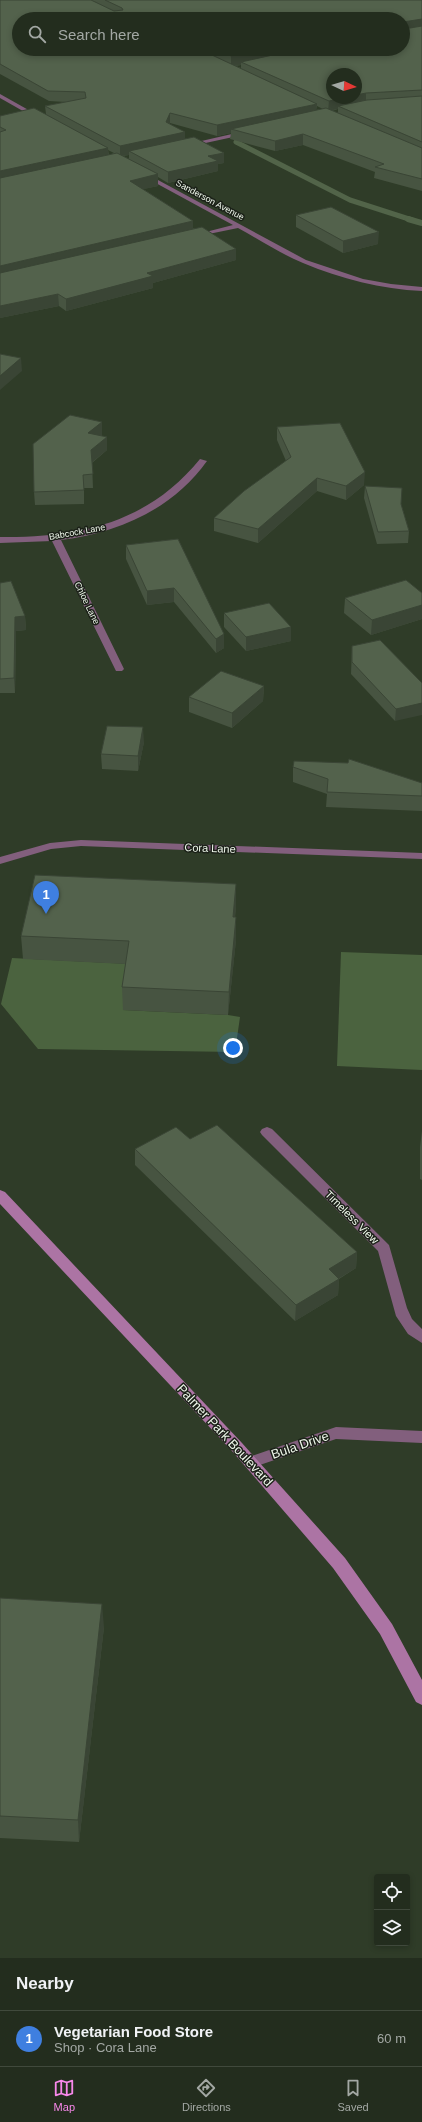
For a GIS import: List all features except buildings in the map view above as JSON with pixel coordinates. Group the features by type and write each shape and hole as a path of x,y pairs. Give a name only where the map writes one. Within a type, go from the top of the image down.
{"main road":[{"name":"Palmer Park Boulevard","path":"0,1195 251,1462 340,1563 386,1629 422,1697"}],"street":[{"path":"0,96 48,123"},
{"path":"180,147 249,132"},
{"name":"Sanderson Avenue","path":"138,171 304,261 329,271 373,284 422,289"},
{"path":"185,239 239,226"},
{"name":"Babcock Lane","path":"0,540 55,537 105,528 131,518 176,490 203,461"},
{"name":"Chloe Lane","path":"55,537 119,669"},
{"name":"Cora Lane","path":"0,861 50,846 81,843 422,856"},
{"name":"Timeless View","path":"267,1132 384,1249 392,1273 398,1308 410,1329 422,1337"},
{"name":"Bula Drive","path":"251,1462 336,1433 422,1437"}],"green space":[{"path":"341,952 422,955 422,1070 337,1066"},
{"path":"12,958 130,964 123,1010 228,1015 240,1017 235,1052 38,1049 1,1004"}],"waterway":[{"path":"236,142 350,200 412,220"},
{"path":"408,219 422,223"}],"place":[{"name":"Vegetarian Food Store","path":"46,914"}]}
